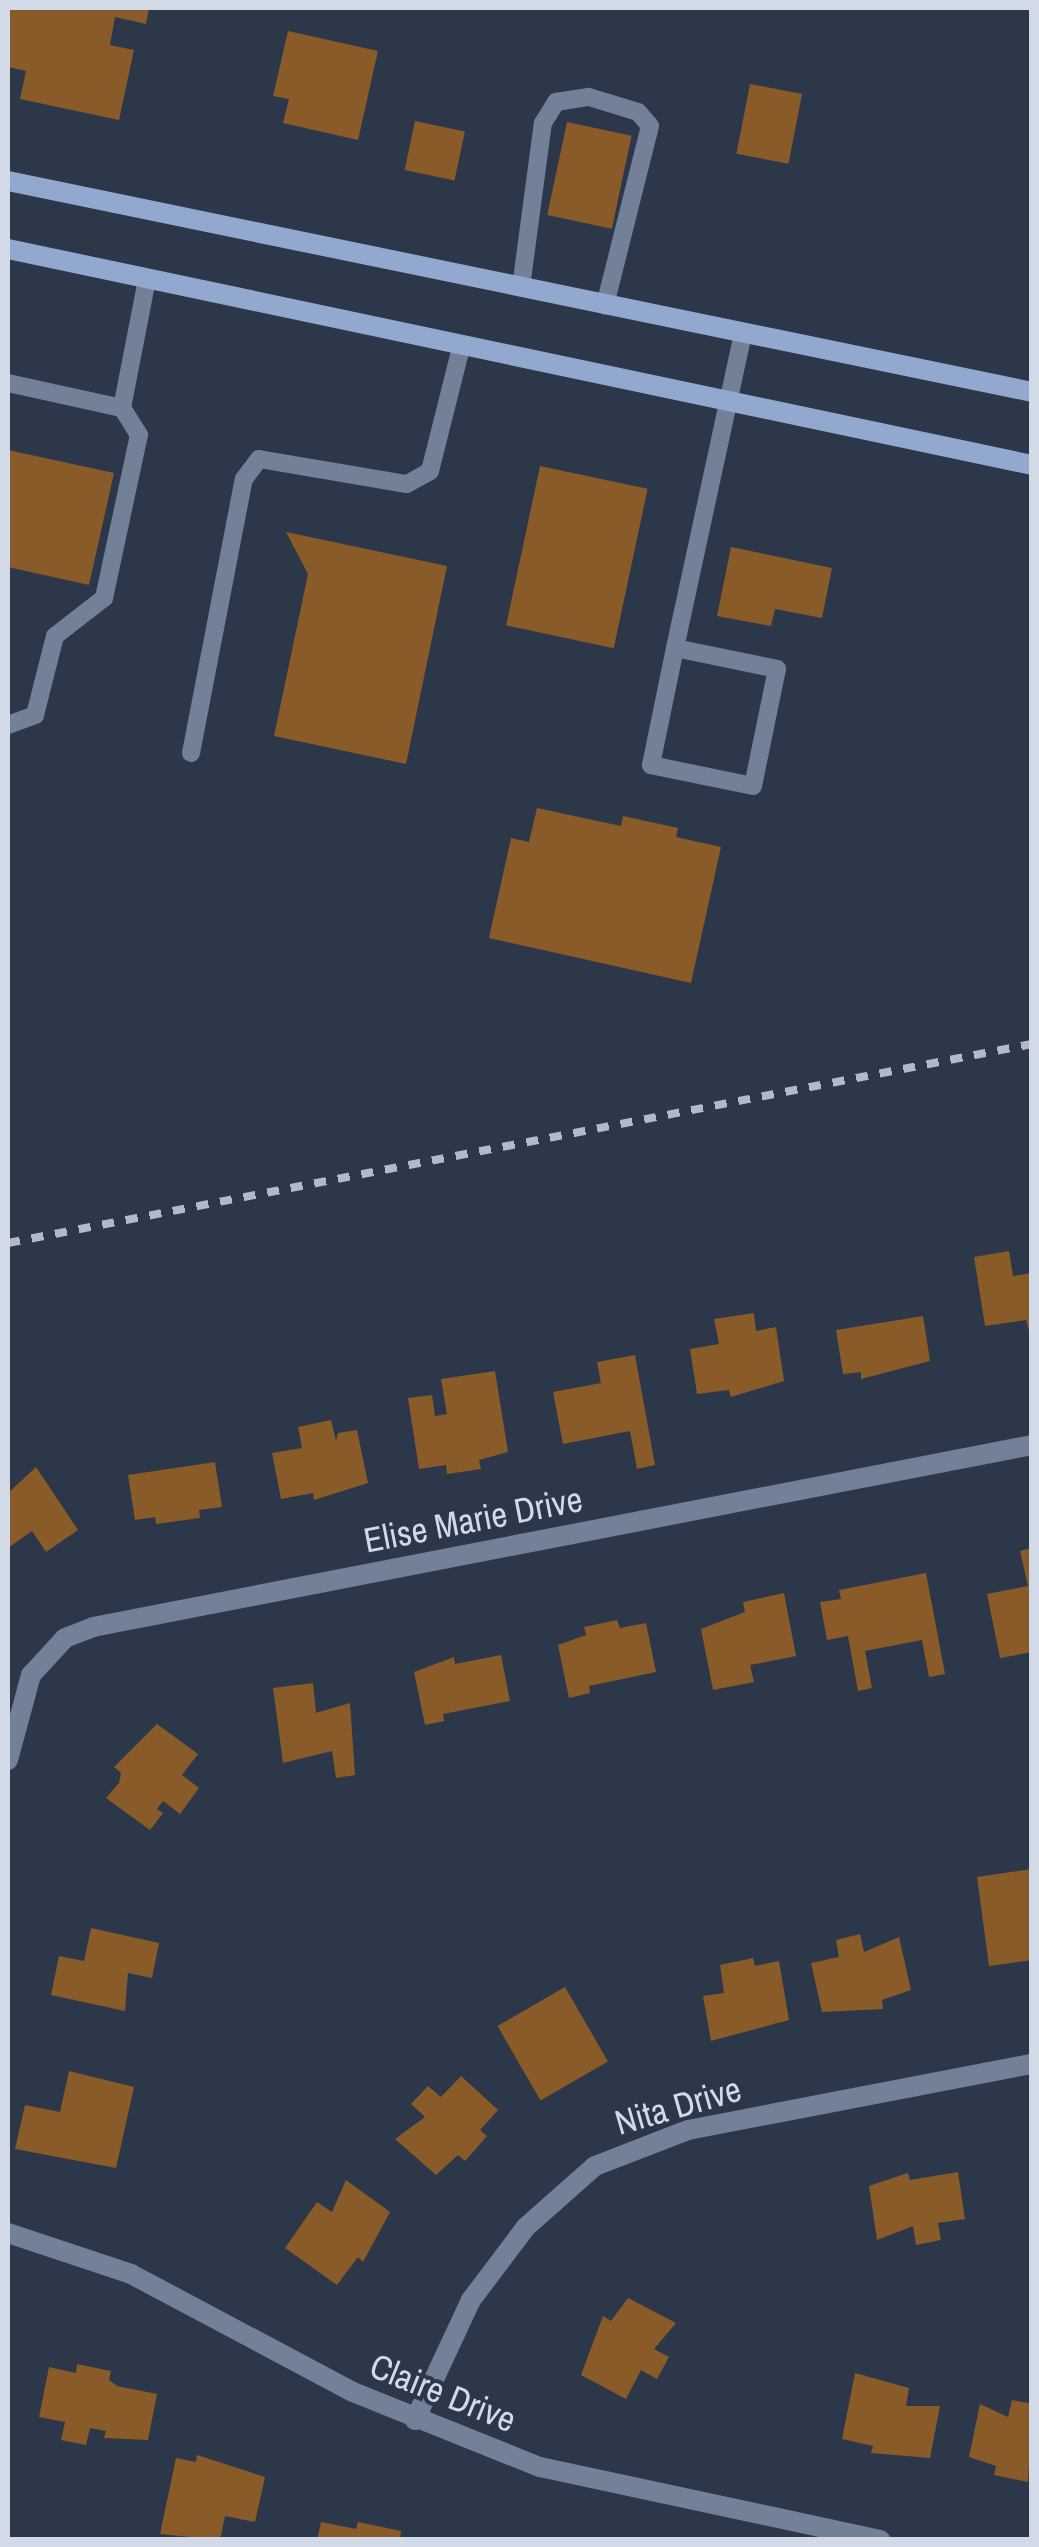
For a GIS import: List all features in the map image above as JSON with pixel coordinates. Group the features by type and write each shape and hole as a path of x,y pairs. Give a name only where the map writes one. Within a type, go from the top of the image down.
{"main road":[{"path":"8,181 1032,392"},
{"path":"8,248 1032,465"}],"street":[{"name":"Elise Marie Drive","path":"8,1760 31,1675 65,1638 93,1627 1032,1444"},
{"name":"Nita Drive","path":"414,2420 471,2300 526,2227 595,2166 688,2130 1032,2064"},
{"name":"Claire Drive","path":"8,2233 131,2274 414,2420 540,2467 880,2540"}],"lane":[{"path":"521,288 542,124 556,102 589,97 638,112 650,126 605,305"},
{"path":"8,725 36,715 55,636 104,598 139,435 122,408 146,279"},
{"path":"675,648 776,669 753,786 651,765 675,648 743,333"},
{"path":"191,754 244,480 258,459 406,484 430,471 462,344"},
{"path":"8,383 122,408"}],"building":[{"path":"8,8 149,8 146,24 115,17 110,45 134,50 119,120 20,99 26,71 8,67"},
{"path":"288,31 378,51 358,140 283,123 289,99 273,96"},
{"path":"750,84 802,94 788,164 736,154"},
{"path":"415,121 465,132 454,181 405,170"},
{"path":"567,122 632,136 612,229 547,215"},
{"path":"8,450 114,473 89,585 8,567"},
{"path":"540,466 648,489 614,648 506,625"},
{"path":"286,532 447,566 406,764 274,736 308,574"},
{"path":"731,547 832,568 822,618 775,609 771,626 717,616"},
{"path":"537,808 621,826 623,816 678,828 676,837 721,847 691,983 489,938 511,838 529,842"},
{"path":"1009,1251 1013,1276 1032,1273 1032,1340 1026,1320 985,1326 974,1257"},
{"path":"754,1313 756,1331 776,1327 784,1381 731,1397 729,1390 697,1394 690,1349 719,1344 714,1319"},
{"path":"923,1316 930,1361 861,1379 861,1372 843,1374 836,1330"},
{"path":"635,1355 655,1465 637,1469 630,1431 563,1444 553,1392 601,1383 597,1362"},
{"path":"495,1371 508,1452 479,1460 481,1469 447,1474 446,1465 419,1469 408,1398 432,1395 435,1416 447,1414 441,1379"},
{"path":"331,1420 336,1441 338,1433 357,1430 368,1483 314,1500 313,1493 281,1499 272,1453 302,1448 298,1427"},
{"path":"215,1462 222,1507 199,1510 200,1518 156,1524 155,1517 135,1520 128,1475"},
{"path":"36,1467 78,1530 46,1552 32,1531 8,1548 8,1493"},
{"path":"1032,1548 1032,1652 1000,1658 987,1594 1028,1586 1020,1551"},
{"path":"926,1573 945,1674 929,1677 922,1640 865,1651 872,1688 858,1691 848,1636 827,1640 820,1602 841,1599 839,1590"},
{"path":"784,1593 796,1656 750,1665 754,1682 713,1690 701,1629 745,1612 743,1602"},
{"path":"617,1620 620,1628 646,1623 656,1672 589,1686 590,1693 569,1698 558,1645 586,1635 584,1627"},
{"path":"501,1655 510,1701 443,1714 444,1721 425,1725 414,1672 454,1657 455,1664"},
{"path":"313,1683 316,1713 350,1703 355,1775 336,1778 332,1751 283,1763 273,1688"},
{"path":"157,1724 198,1754 182,1775 199,1788 180,1814 163,1801 157,1809 163,1813 150,1830 106,1798 119,1783 121,1773 114,1767"},
{"path":"1032,1869 1032,1960 989,1966 977,1877"},
{"path":"91,1928 159,1943 152,1978 128,1973 125,2011 51,1995 59,1956 84,1961"},
{"path":"860,1934 864,1952 899,1937 911,1990 882,2000 883,2009 822,2012 811,1963 839,1957 836,1940"},
{"path":"753,1958 755,1966 779,1961 789,2020 711,2041 703,1996 724,1993 720,1965"},
{"path":"565,1987 608,2061 540,2100 497,2026"},
{"path":"69,2071 134,2087 116,2168 15,2149 25,2105 60,2112"},
{"path":"461,2076 498,2110 480,2130 487,2136 465,2161 458,2155 436,2175 395,2139 425,2117 411,2104 428,2086 441,2097"},
{"path":"958,2172 965,2219 938,2223 941,2240 916,2245 913,2226 877,2240 869,2186 908,2173 910,2180"},
{"path":"346,2180 390,2212 363,2262 358,2257 337,2285 285,2248 317,2202 332,2212"},
{"path":"628,2298 676,2323 654,2349 669,2357 657,2379 641,2370 626,2399 581,2375 603,2316 611,2321"},
{"path":"77,2364 111,2371 109,2380 117,2386 157,2394 148,2440 104,2438 106,2431 90,2428 86,2445 61,2440 65,2422 39,2417 49,2367 76,2373"},
{"path":"855,2373 909,2388 906,2406 940,2406 930,2458 871,2453 873,2446 842,2439"},
{"path":"1012,2400 1032,2404 1028,2482 994,2475 996,2466 969,2457 980,2404 1008,2417"},
{"path":"197,2455 265,2477 255,2522 225,2516 220,2540 160,2534 176,2458 196,2462"},
{"path":"321,2522 356,2529 358,2522 401,2531 400,2540 317,2540"}],"railway":[{"path":"8,1243 1032,1044"}]}
